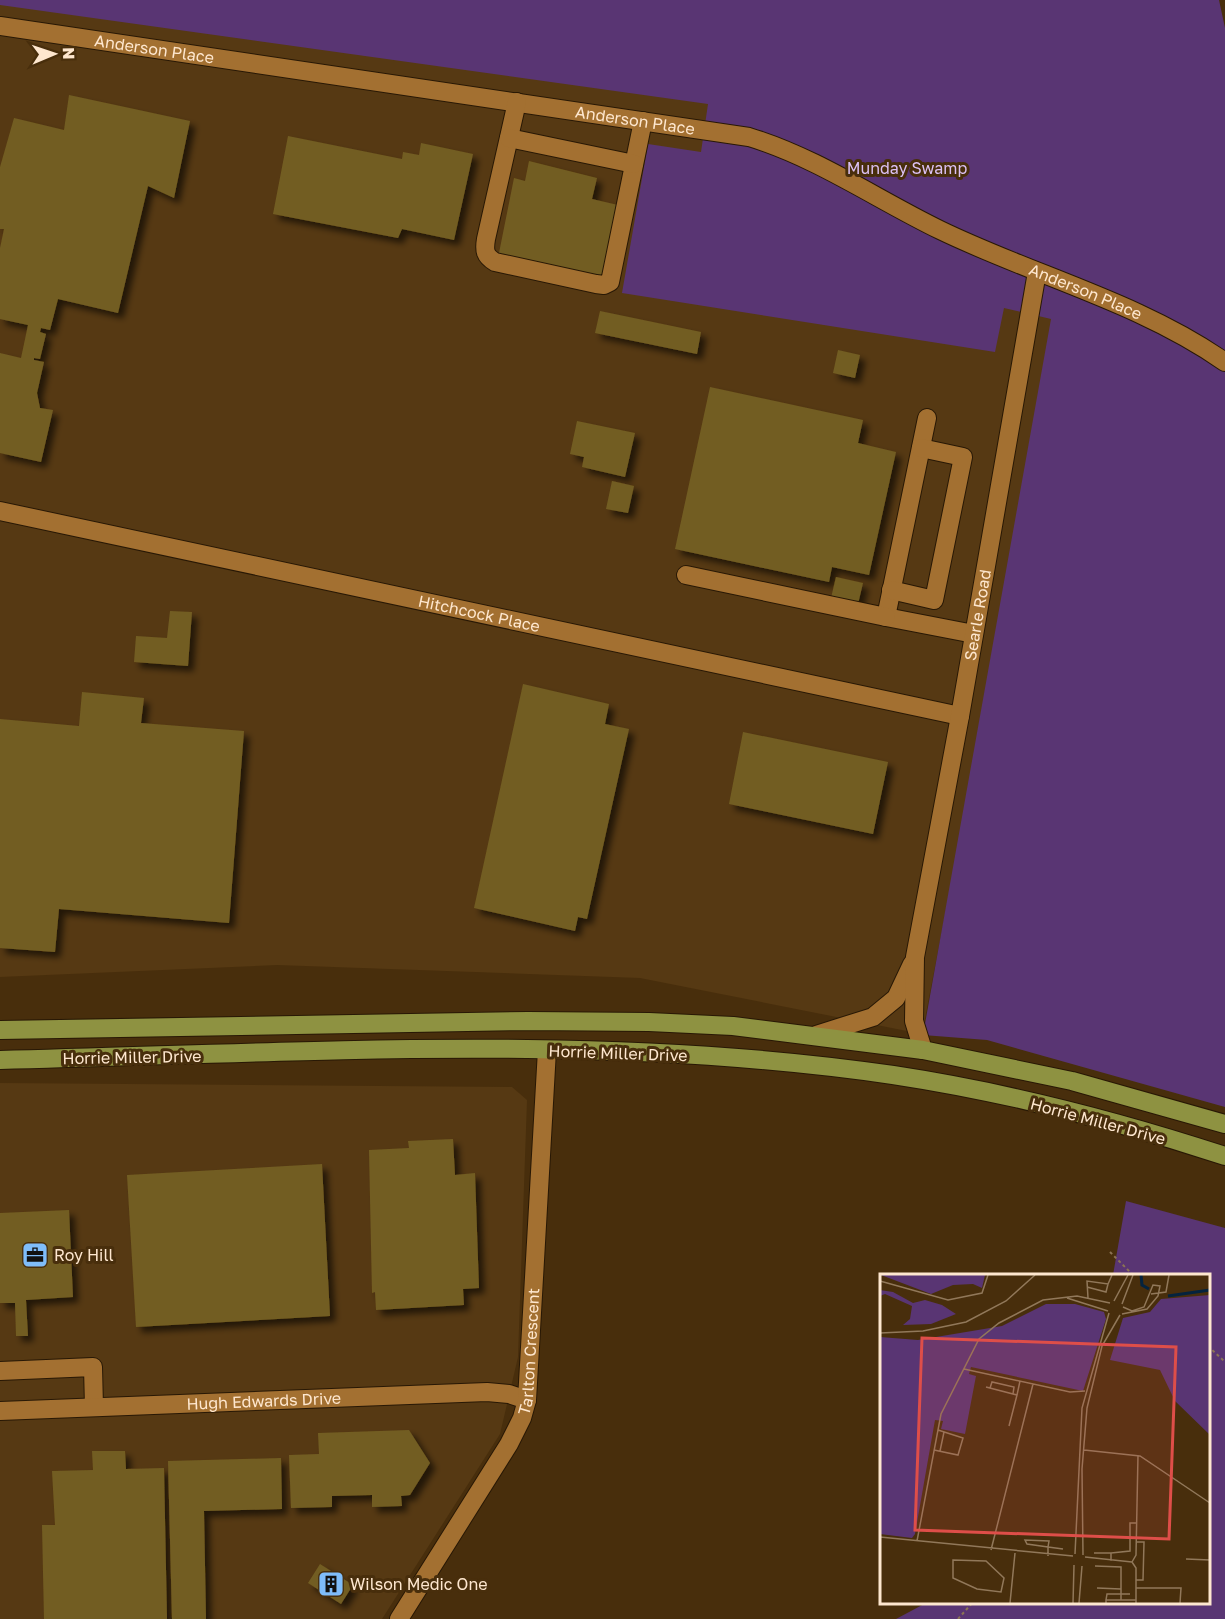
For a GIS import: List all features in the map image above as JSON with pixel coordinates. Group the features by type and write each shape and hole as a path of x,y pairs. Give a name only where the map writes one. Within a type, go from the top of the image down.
{"main road":[{"name":"Horrie Miller Drive","path":"0,1030 528,1021 649,1022 816,1035 923,1050 1071,1081 1225,1124"},
{"name":"Horrie Miller Drive","path":"0,1060 413,1050 650,1052 895,1076 1071,1112 1225,1156"}],"street":[{"name":"Anderson Place","path":"0,26 726,132 789,150 940,230 1142,315 1191,339 1225,362"},
{"path":"517,102 484,249 488,257 495,262 596,284 604,285 610,282 643,121"},
{"path":"509,138 634,164"},
{"name":"Searle Road","path":"923,1050 914,1021 915,957 960,716 1036,272"},
{"path":"886,616 927,418"},
{"path":"891,591 934,600 963,457 921,448"},
{"name":"Hitchcock Place","path":"0,511 960,716"},
{"path":"686,575 974,634"},
{"name":"Searle Road","path":"816,1035 873,1017 896,998 915,957"},
{"name":"Tarlton Crescent","path":"399,1619 509,1443 522,1418 527,1400 547,1050"},
{"path":"0,1371 93,1366 94,1407"},
{"name":"Hugh Edwards Drive","path":"0,1411 487,1392 509,1394 527,1400"}],"path":[{"path":"1110,1252 1133,1274"},
{"path":"1210,1347 1225,1362"},
{"path":"958,1619 972,1604"}],"shaded area":[{"path":"0,0 717,99 1062,268 982,723 922,1034 640,978 277,965 0,977"},
{"path":"0,1083 512,1087 527,1100 518,1357 500,1434 382,1619 0,1619"}],"green space":[{"name":"Munday Swamp","path":"0,0 1219,0 1225,28 1225,1107 987,1040 923,1035 1051,319 1004,308 995,352 622,293 648,144 701,152 708,104 0,5"},
{"path":"1126,1201 1225,1228 1225,1619 896,1619 924,1604 1210,1604 1210,1274 1113,1274"}],"building":[{"path":"69,95 190,121 174,198 148,186 118,313 58,299 50,330 41,328 40,332 46,334 40,359 34,358 34,360 44,362 37,393 40,408 53,410 41,462 0,453 0,353 21,358 28,325 0,319 0,248 4,229 0,229 0,167 14,118 64,130"},
{"path":"288,136 402,159 403,152 419,155 421,143 473,154 454,240 402,229 398,238 273,214"},
{"path":"529,161 597,178 592,199 618,205 602,278 498,258 514,178 525,181"},
{"path":"600,311 701,332 697,354 595,333"},
{"path":"838,350 860,355 855,378 833,373"},
{"path":"710,387 863,420 858,443 896,452 869,575 832,567 829,582 675,549"},
{"path":"577,421 635,433 625,477 582,467 584,457 570,454"},
{"path":"612,481 634,486 628,513 606,509"},
{"path":"836,577 863,583 858,604 831,598"},
{"path":"170,611 192,612 188,666 134,662 136,636 167,638"},
{"path":"523,684 609,704 605,724 629,729 587,919 578,917 575,931 474,908"},
{"path":"82,692 144,698 141,723 244,731 229,923 59,909 55,952 0,948 0,719 79,726"},
{"path":"743,732 888,762 873,834 729,804"},
{"path":"453,1139 455,1175 475,1173 479,1288 463,1289 464,1305 376,1310 375,1292 372,1293 369,1150 409,1148 408,1141"},
{"path":"322,1164 330,1316 136,1327 127,1175"},
{"name":"Roy Hill","path":"69,1210 73,1297 26,1300 28,1336 16,1336 15,1303 0,1303 0,1213"},
{"path":"409,1430 430,1463 410,1495 401,1496 402,1506 372,1507 372,1495 332,1496 332,1507 291,1508 289,1455 319,1454 318,1433"},
{"path":"92,1451 125,1451 126,1469 164,1468 167,1619 44,1619 42,1525 55,1525 52,1471 93,1470"},
{"path":"281,1458 282,1509 204,1511 206,1619 172,1619 168,1461"},
{"name":"Wilson Medic One","path":"320,1564 353,1585 341,1604 308,1583"}],"place":[{"name":"Roy Hill","path":"35,1255"},
{"name":"Wilson Medic One","path":"331,1584"}]}
